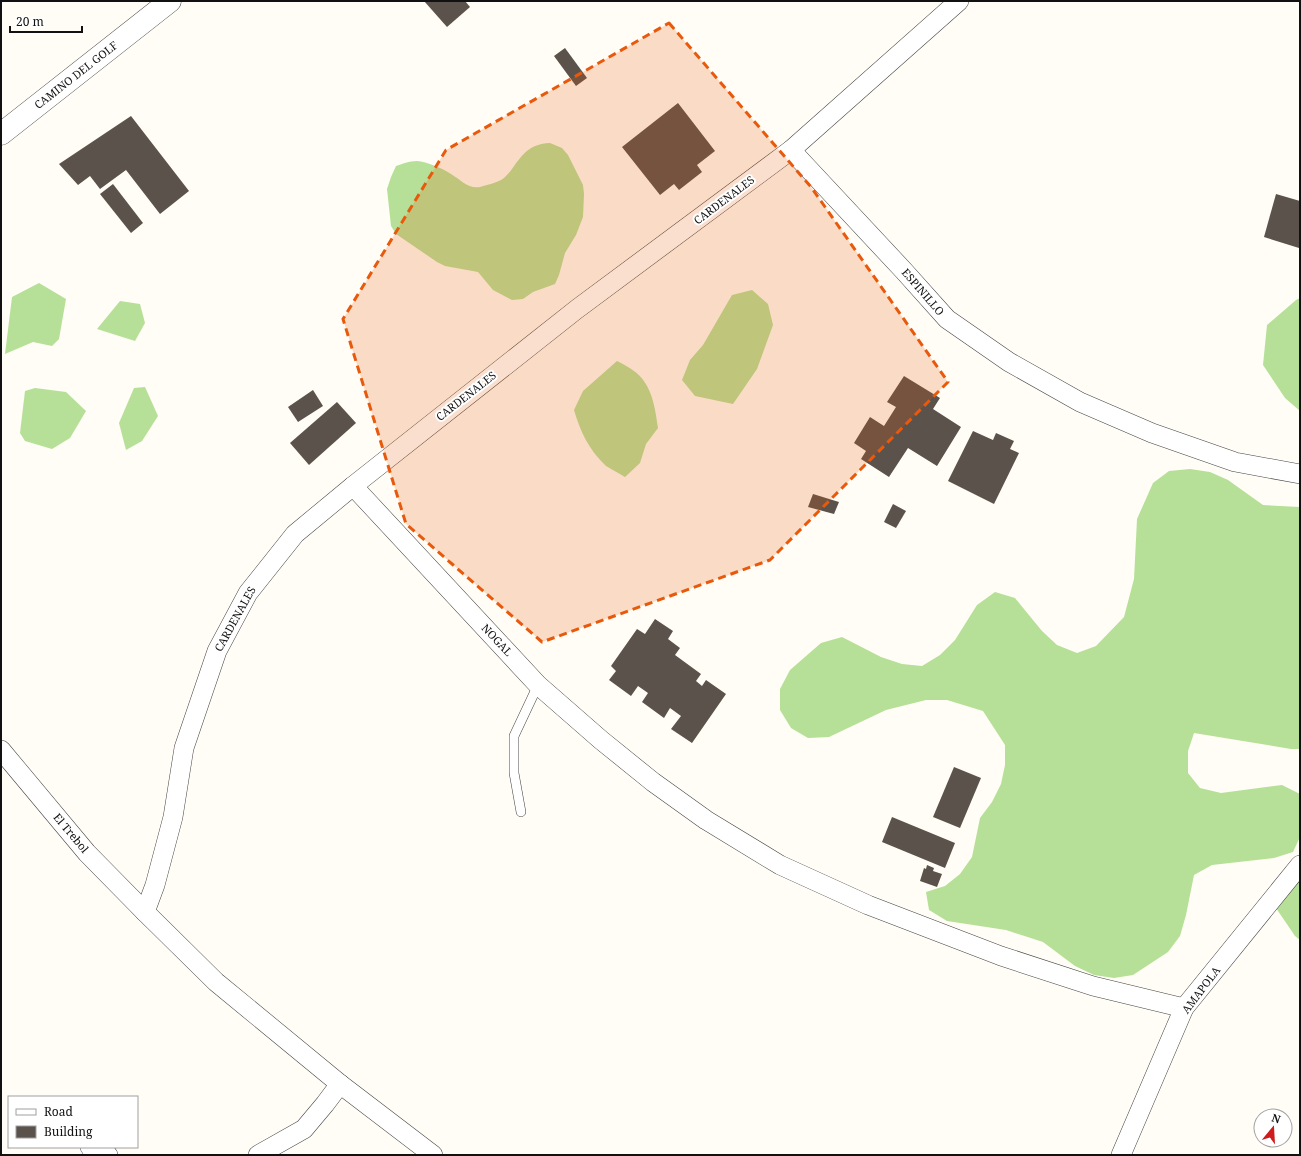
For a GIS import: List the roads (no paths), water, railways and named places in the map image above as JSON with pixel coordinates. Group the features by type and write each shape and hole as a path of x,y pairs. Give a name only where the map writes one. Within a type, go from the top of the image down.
{"street":[{"name":"CAMINO DEL GOLF","path":"1,134 170,1"},
{"name":"CARDENALES","path":"145,912 155,885 173,817 184,748 217,651 248,593 295,534 353,486 577,309 791,150 959,1"},
{"name":"ESPINILLO","path":"791,150 947,319 1009,362 1080,402 1152,433 1236,462 1300,474"},
{"name":"NOGAL","path":"353,486 538,685 652,782 706,820 780,864 868,905 1001,956 1093,986 1184,1008"},
{"name":"El Trebol","path":"1,750 87,853 216,982 340,1084 432,1155"},
{"name":"AMAPOLA","path":"1121,1155 1184,1008 1300,865"},
{"path":"258,1155 304,1129 340,1084"},
{"path":"92,1148 108,1155"}],"lane":[{"path":"521,812 514,773 514,736 538,685"}]}
